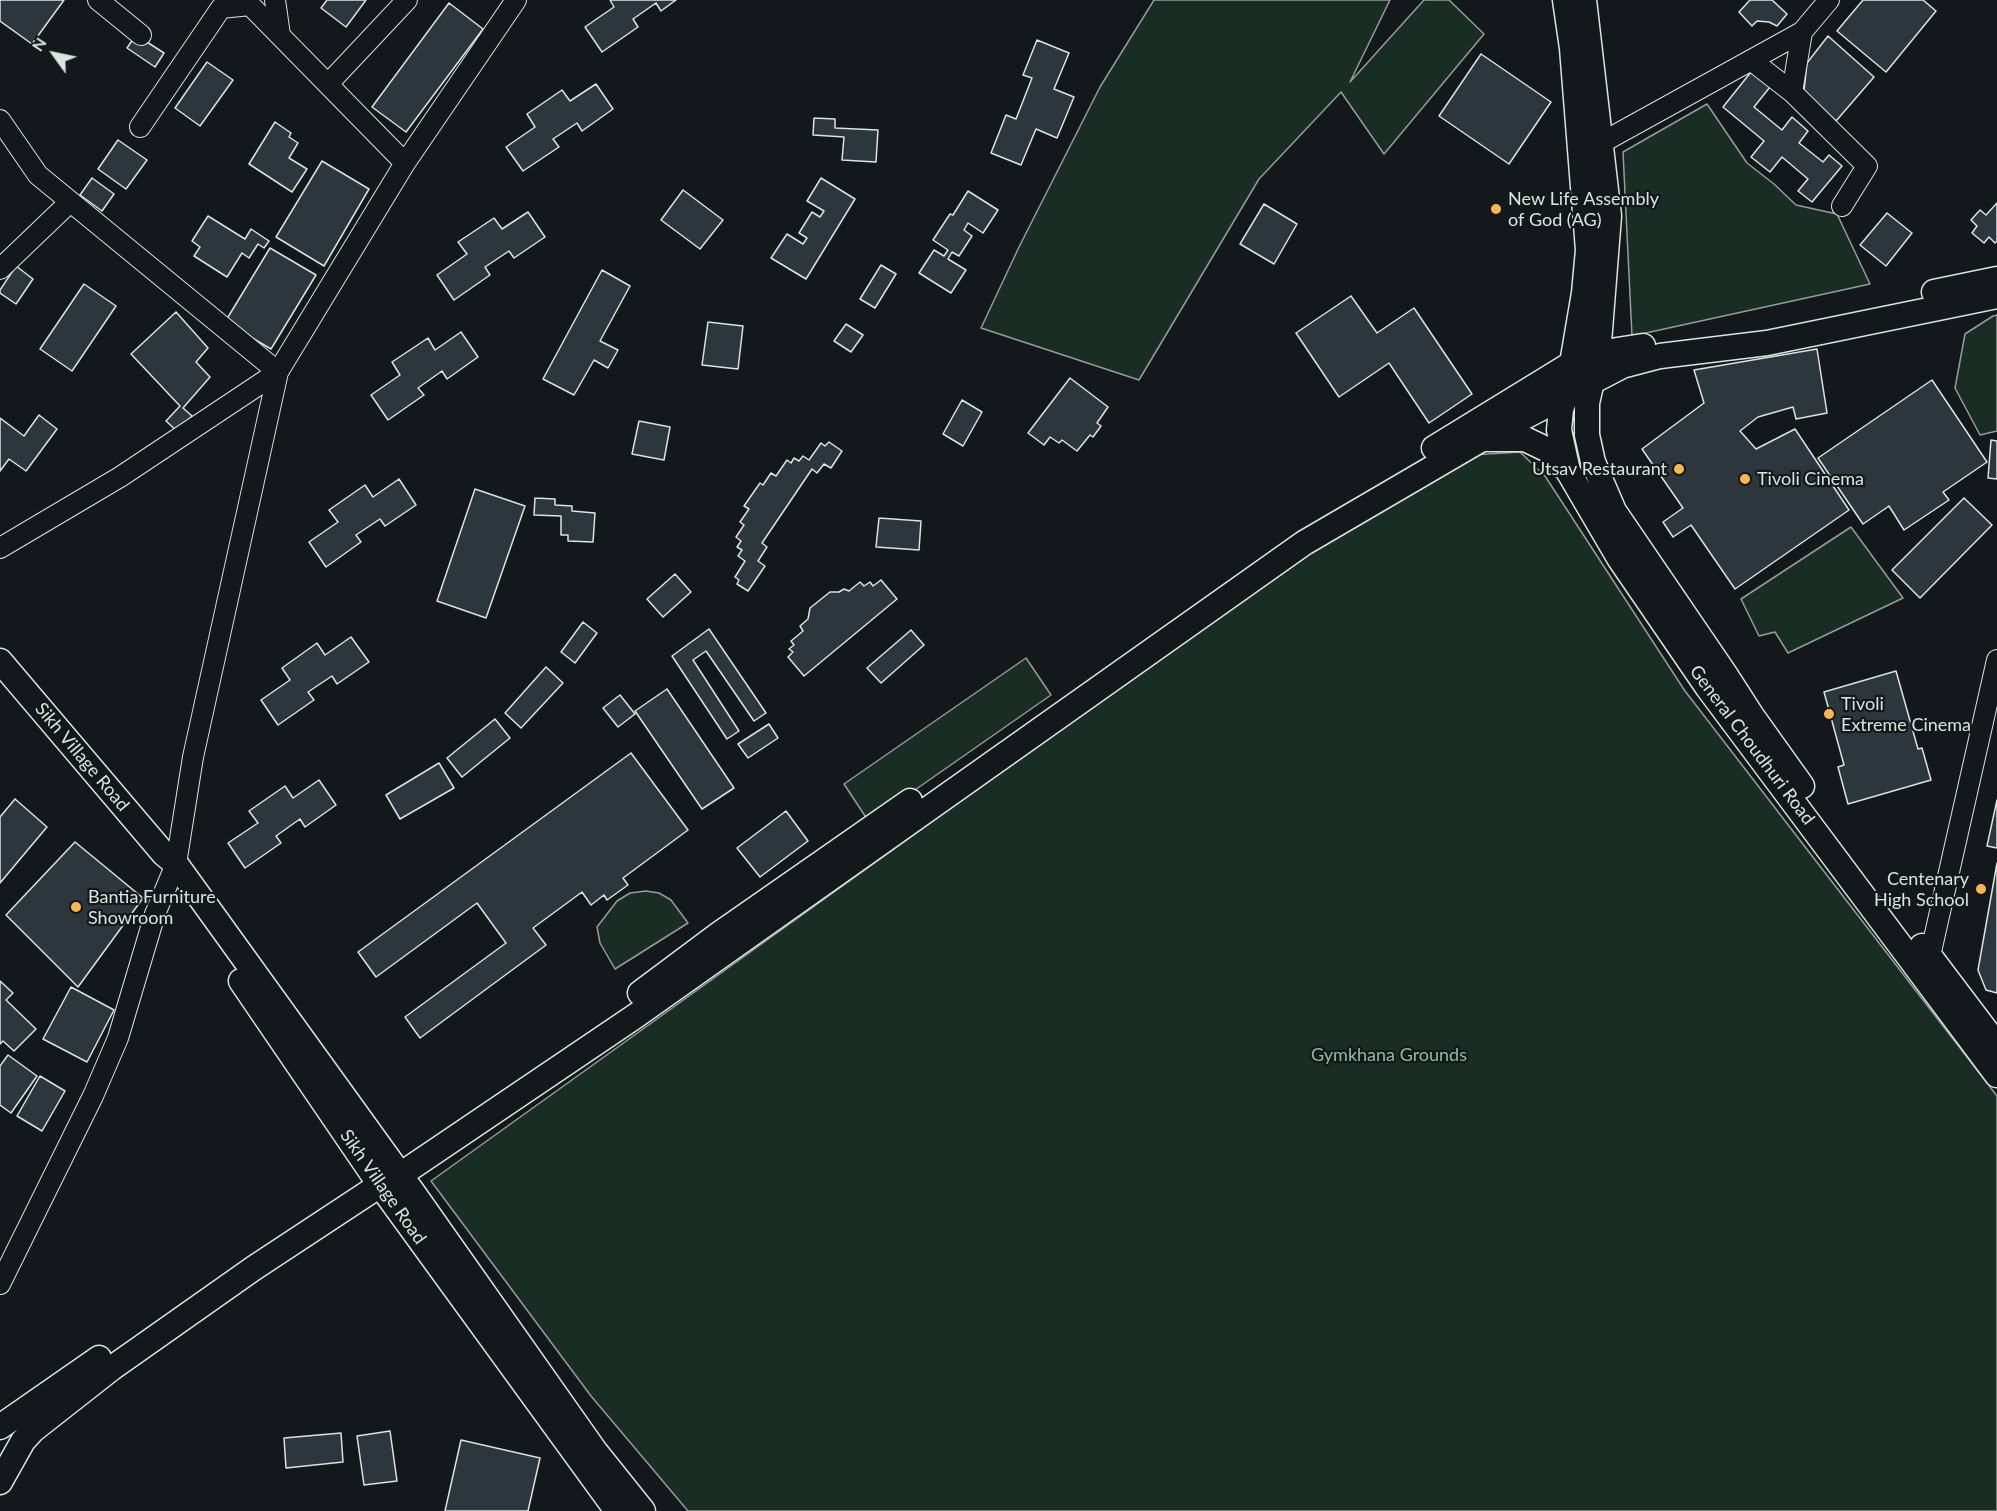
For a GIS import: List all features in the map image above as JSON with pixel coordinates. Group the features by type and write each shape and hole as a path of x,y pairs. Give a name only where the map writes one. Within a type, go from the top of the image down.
{"main road":[{"path":"1565,0 1572,48 1588,250 1584,293 1571,364"},
{"name":"General Choudhuri Road","path":"1584,0 1609,216 1598,355 1587,403 1587,435 1593,462 1614,511 1794,775 1997,1045"},
{"path":"0,1427 313,1212 386,1174 634,1017 1304,543 1482,439 1571,364 1598,355 1632,348 1733,333 1997,279"},
{"path":"0,1482 23,1441 63,1405 626,1004 719,934 1309,525 1520,407 1567,393 1622,366 1660,356 1767,343 1997,296"},
{"path":"1600,326 1613,338 1632,348"},
{"name":"General Choudhuri Road","path":"1571,364 1559,430 1568,471 1619,558 1708,688 1997,1075"},
{"path":"1482,439 1525,439 1548,450 1568,471"},
{"name":"Sikh Village Road","path":"0,661 170,865 617,1511"},
{"path":"386,1174 516,1336 595,1451 643,1511"}],"street":[{"path":"98,0 141,35"},
{"path":"275,0 280,35"},
{"path":"328,84 407,0"},
{"path":"0,1284 93,1096 118,1038 170,865 278,372 405,163 516,0"},
{"path":"1600,143 1802,32 1828,0"},
{"path":"140,127 221,8 250,5 405,163"},
{"path":"1792,92 1802,32"},
{"path":"1751,60 1792,92 1867,166 1842,206"},
{"path":"0,120 38,176 278,372"},
{"path":"0,269 70,202"},
{"path":"0,548 120,477 278,372"},
{"path":"1930,956 1997,660"}],"green space":[{"path":"1154,0 1390,0 1350,82 1424,0 1449,0 1484,34 1384,154 1341,92 1259,179 1139,380 981,328 1100,87"},
{"path":"1707,104 1747,163 1796,205 1837,214 1870,284 1632,336 1623,152"},
{"path":"1997,315 1997,431 1980,435 1955,388 1965,334"},
{"name":"Gymkhana Grounds","path":"1520,452 1545,476 1685,691 1997,1096 1997,1511 688,1511 591,1396 431,1181 1311,550 1471,455"},
{"path":"1851,527 1903,598 1788,653 1775,632 1759,636 1741,599"},
{"path":"1026,658 1051,695 869,822 844,784"},
{"path":"646,891 659,893 671,900 688,923 615,969 600,943 597,927 617,901 630,893"}],"building":[{"path":"0,0 64,0 32,44 0,21"},
{"path":"327,0 366,0 346,27 321,8"},
{"path":"610,0 676,0 661,11 656,3 633,19 638,27 602,52 585,27 614,7"},
{"path":"1750,0 1772,0 1787,14 1777,26 1769,22 1757,21 1752,26 1739,12"},
{"path":"1863,0 1923,0 1936,11 1886,72 1837,31"},
{"path":"449,3 483,29 406,132 372,107"},
{"path":"136,35 164,53 155,67 127,48"},
{"path":"1828,36 1874,77 1836,121 1804,91 1807,63"},
{"path":"1037,40 1069,53 1054,89 1074,97 1057,138 1036,129 1021,165 991,153 1006,115 1016,119 1032,78 1023,75"},
{"path":"1481,54 1551,102 1509,164 1439,116"},
{"path":"207,62 233,80 200,126 175,108"},
{"path":"1751,72 1770,87 1754,107 1782,130 1792,117 1808,131 1799,143 1823,162 1829,155 1842,166 1812,202 1798,191 1808,179 1782,157 1770,172 1751,157 1764,141 1723,107"},
{"path":"596,84 613,109 582,131 577,123 553,139 559,147 523,171 506,147 535,127 527,114 562,90 570,101"},
{"path":"814,118 835,119 835,128 878,130 876,162 842,160 844,137 813,135"},
{"path":"275,122 291,133 289,137 298,143 289,158 307,169 292,192 249,164"},
{"path":"118,140 147,160 126,189 98,169"},
{"path":"322,161 369,189 324,266 276,237"},
{"path":"92,178 114,194 102,211 80,195"},
{"path":"821,178 855,199 806,279 771,258 787,234 803,244 807,238 799,233 812,212 820,217 824,211 807,201"},
{"path":"683,190 723,220 700,249 661,220"},
{"path":"968,191 998,210 983,233 968,223 964,230 972,236 959,256 952,252 948,259 966,270 951,293 919,273 934,250 944,256 948,250 933,240"},
{"path":"1997,203 1997,241 1995,243 1989,237 1984,243 1972,233 1977,226 1971,220 1980,210 1986,215"},
{"path":"1264,204 1297,224 1274,264 1240,244"},
{"path":"528,212 545,237 514,258 509,251 485,267 490,275 454,300 437,275 467,254 458,242 494,218 502,229"},
{"path":"1887,213 1912,233 1886,266 1860,245"},
{"path":"208,216 245,239 251,229 269,241 264,248 258,244 249,258 242,253 227,277 194,256 200,247 192,241"},
{"path":"270,248 316,275 271,349 225,322"},
{"path":"881,265 896,274 875,308 860,299"},
{"path":"16,266 33,279 16,304 0,293 0,290"},
{"path":"602,270 630,286 600,341 618,350 608,368 594,360 574,395 543,379"},
{"path":"84,284 116,306 72,371 40,349"},
{"path":"1351,296 1377,333 1414,308 1472,394 1429,423 1389,363 1339,397 1296,333"},
{"path":"176,312 208,348 196,362 210,377 183,408 192,416 178,432 166,421 180,406 131,354"},
{"path":"708,322 743,326 738,369 702,365"},
{"path":"846,324 863,335 851,352 834,341"},
{"path":"461,332 478,357 447,379 442,371 418,388 424,395 388,420 371,395 400,375 392,362 428,338 435,350"},
{"name":"Tivoli Cinema","path":"1817,349 1827,413 1796,419 1793,407 1758,417 1740,431 1756,449 1795,429 1849,510 1735,589 1691,525 1673,537 1663,522 1683,508 1642,449 1704,403 1694,370"},
{"path":"1070,378 1108,407 1097,423 1101,426 1093,437 1090,435 1077,451 1062,440 1059,443 1050,437 1044,445 1028,433"},
{"path":"1932,380 1987,462 1943,492 1949,500 1904,530 1889,506 1863,524 1818,458"},
{"path":"962,400 982,412 963,446 943,434"},
{"path":"39,415 57,429 26,471 9,459 0,471 0,418 24,436"},
{"path":"639,421 670,427 664,460 632,454"},
{"path":"1991,440 1997,441 1997,479 1988,478"},
{"path":"829,442 842,451 831,468 824,464 817,473 812,469 762,543 767,547 758,561 765,566 748,591 737,584 739,580 735,577 745,561 738,556 742,550 737,547 741,541 736,537 744,525 740,522 749,509 744,506 760,483 763,485 771,473 776,476 787,460 791,463 794,458 799,461 803,456 809,460 821,443 825,446"},
{"path":"399,479 416,505 385,526 380,519 356,535 361,542 326,567 309,542 338,522 329,510 365,485 373,497"},
{"path":"475,489 525,506 486,618 437,601"},
{"path":"535,498 555,499 555,505 572,506 572,511 595,513 593,542 568,541 568,535 561,535 561,516 534,515"},
{"path":"1964,498 1992,525 1920,598 1892,570"},
{"path":"879,518 921,521 919,550 876,547"},
{"path":"675,574 691,592 663,617 647,599"},
{"path":"881,580 897,599 804,676 788,657 793,652 789,649 794,645 791,641 803,631 800,626 808,619 810,608 830,592 839,592 844,589 849,591 860,582 864,586 870,582 873,586"},
{"path":"583,622 597,633 575,663 561,652"},
{"path":"709,629 766,713 754,721 706,651 693,660 739,731 727,739 672,656"},
{"path":"911,630 924,645 881,683 867,668"},
{"path":"351,637 369,662 337,684 332,676 308,692 314,700 278,725 261,700 290,680 282,668 317,643 325,655"},
{"path":"546,667 563,683 521,728 505,713"},
{"path":"1896,671 1918,749 1922,748 1931,780 1848,804 1838,767 1844,765 1824,692"},
{"path":"667,689 734,788 702,809 635,711"},
{"path":"620,695 635,714 618,727 603,708"},
{"path":"495,719 510,738 462,777 447,758"},
{"path":"769,724 778,738 748,758 738,744"},
{"path":"631,753 688,830 623,878 628,885 607,900 604,895 591,905 582,892 533,928 546,945 420,1038 405,1017 506,943 477,903 376,977 358,952"},
{"path":"439,763 454,788 400,819 386,795"},
{"path":"319,780 336,805 305,827 300,819 276,836 281,843 245,868 228,843 258,823 249,811 285,786 293,798"},
{"path":"15,799 47,827 0,883 0,817"},
{"path":"1997,800 1997,848 1987,846"},
{"path":"786,811 808,841 760,877 737,848"},
{"name":"Bantia Furniture Showroom","path":"75,842 143,898 78,987 6,915"},
{"path":"1997,863 1997,993 1986,990 1978,970"},
{"path":"0,981 13,993 6,1000 36,1029 14,1051 3,1041 0,1044"},
{"path":"71,987 114,1010 87,1062 43,1039"},
{"path":"8,1055 37,1076 11,1113 0,1105 0,1066"},
{"path":"40,1076 65,1091 42,1131 17,1116"},
{"path":"390,1431 397,1481 364,1485 357,1436"},
{"path":"341,1433 343,1462 286,1468 284,1438"},
{"path":"461,1440 540,1458 528,1511 445,1511"}],"place":[{"name":"New Life Assembly of God (AG)","path":"1496,209"},
{"name":"Utsav Restaurant","path":"1679,469"},
{"name":"Tivoli Cinema","path":"1745,479"},
{"name":"Tivoli Extreme Cinema","path":"1829,714"},
{"name":"Centenary High School","path":"1981,889"},
{"name":"Bantia Furniture Showroom","path":"76,907"}]}
